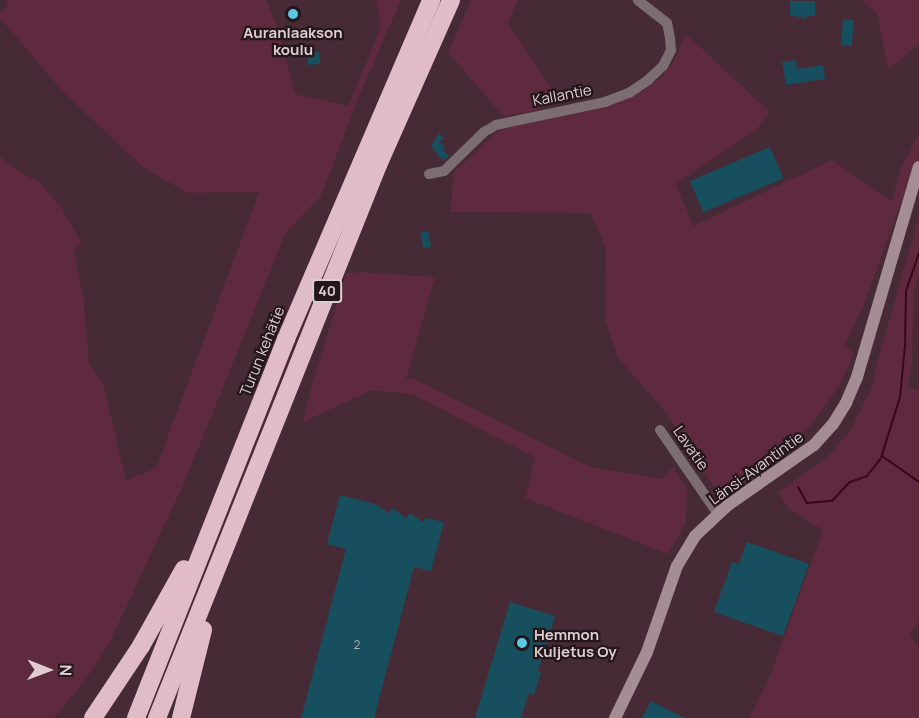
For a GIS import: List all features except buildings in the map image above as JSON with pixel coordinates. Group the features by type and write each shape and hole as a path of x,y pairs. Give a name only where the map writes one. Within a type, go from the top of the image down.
{"highway":[{"name":"Turun kehätie","path":"136,718 286,339 430,0"},
{"name":"40","path":"157,718 378,165 451,0"},
{"path":"434,39 456,0"},
{"path":"93,718 166,603 241,454"},
{"path":"181,718 226,546"}],"street":[{"name":"Kallantie","path":"429,174 444,171 484,132 496,125 605,102 629,93 663,66 671,50 667,23 638,0"},
{"name":"Länsi-Avantintie","path":"615,718 647,652 677,566 695,536 718,513 806,453 823,437 840,413 857,377 919,167"},
{"name":"Lavatie","path":"660,430 718,513"}],"shaded area":[{"path":"6,0 266,0 278,29 295,94 348,106 381,27 376,0 401,0 358,99 321,196 286,232 185,481 109,644 84,682 54,718 0,718 0,157 20,173 38,181 60,206 82,243 74,250 84,302 89,363 104,387 126,480 156,468 259,192 188,193 145,169 64,93 0,18 0,14 8,4"},
{"path":"471,0 518,0 508,23 561,102 530,112 503,116 448,52"},
{"path":"863,0 919,0 919,44 888,70 878,15"},
{"path":"686,34 770,112 756,130 676,184 693,226 832,160 892,202 900,169 919,134 919,153 863,307 845,344 854,354 841,383 816,419 792,447 754,477 724,496 715,488 687,449 670,417 618,358 605,320 606,247 590,213 450,212 454,172 497,132 520,123 616,103 661,78 673,63"},
{"path":"919,216 919,273 914,293 912,364 908,387 919,390 919,622 910,634 919,648 919,718 749,718 769,678 823,530 789,509 778,492 826,458 849,432 862,407 875,380 873,377"},
{"path":"359,272 435,277 406,379 415,379 590,467 663,479 673,467 687,490 686,523 668,554 525,498 535,457 411,394 372,390 303,422 311,388 346,274"}],"waterway":[{"path":"798,487 807,503 832,501 850,482 867,476 881,458 900,397 905,345 906,291 919,253"},
{"path":"882,456 919,482"}],"place":[{"name":"Auranlaakson koulu","path":"293,14"},
{"name":"Hemmon Kuljetus Oy","path":"522,643"}]}
